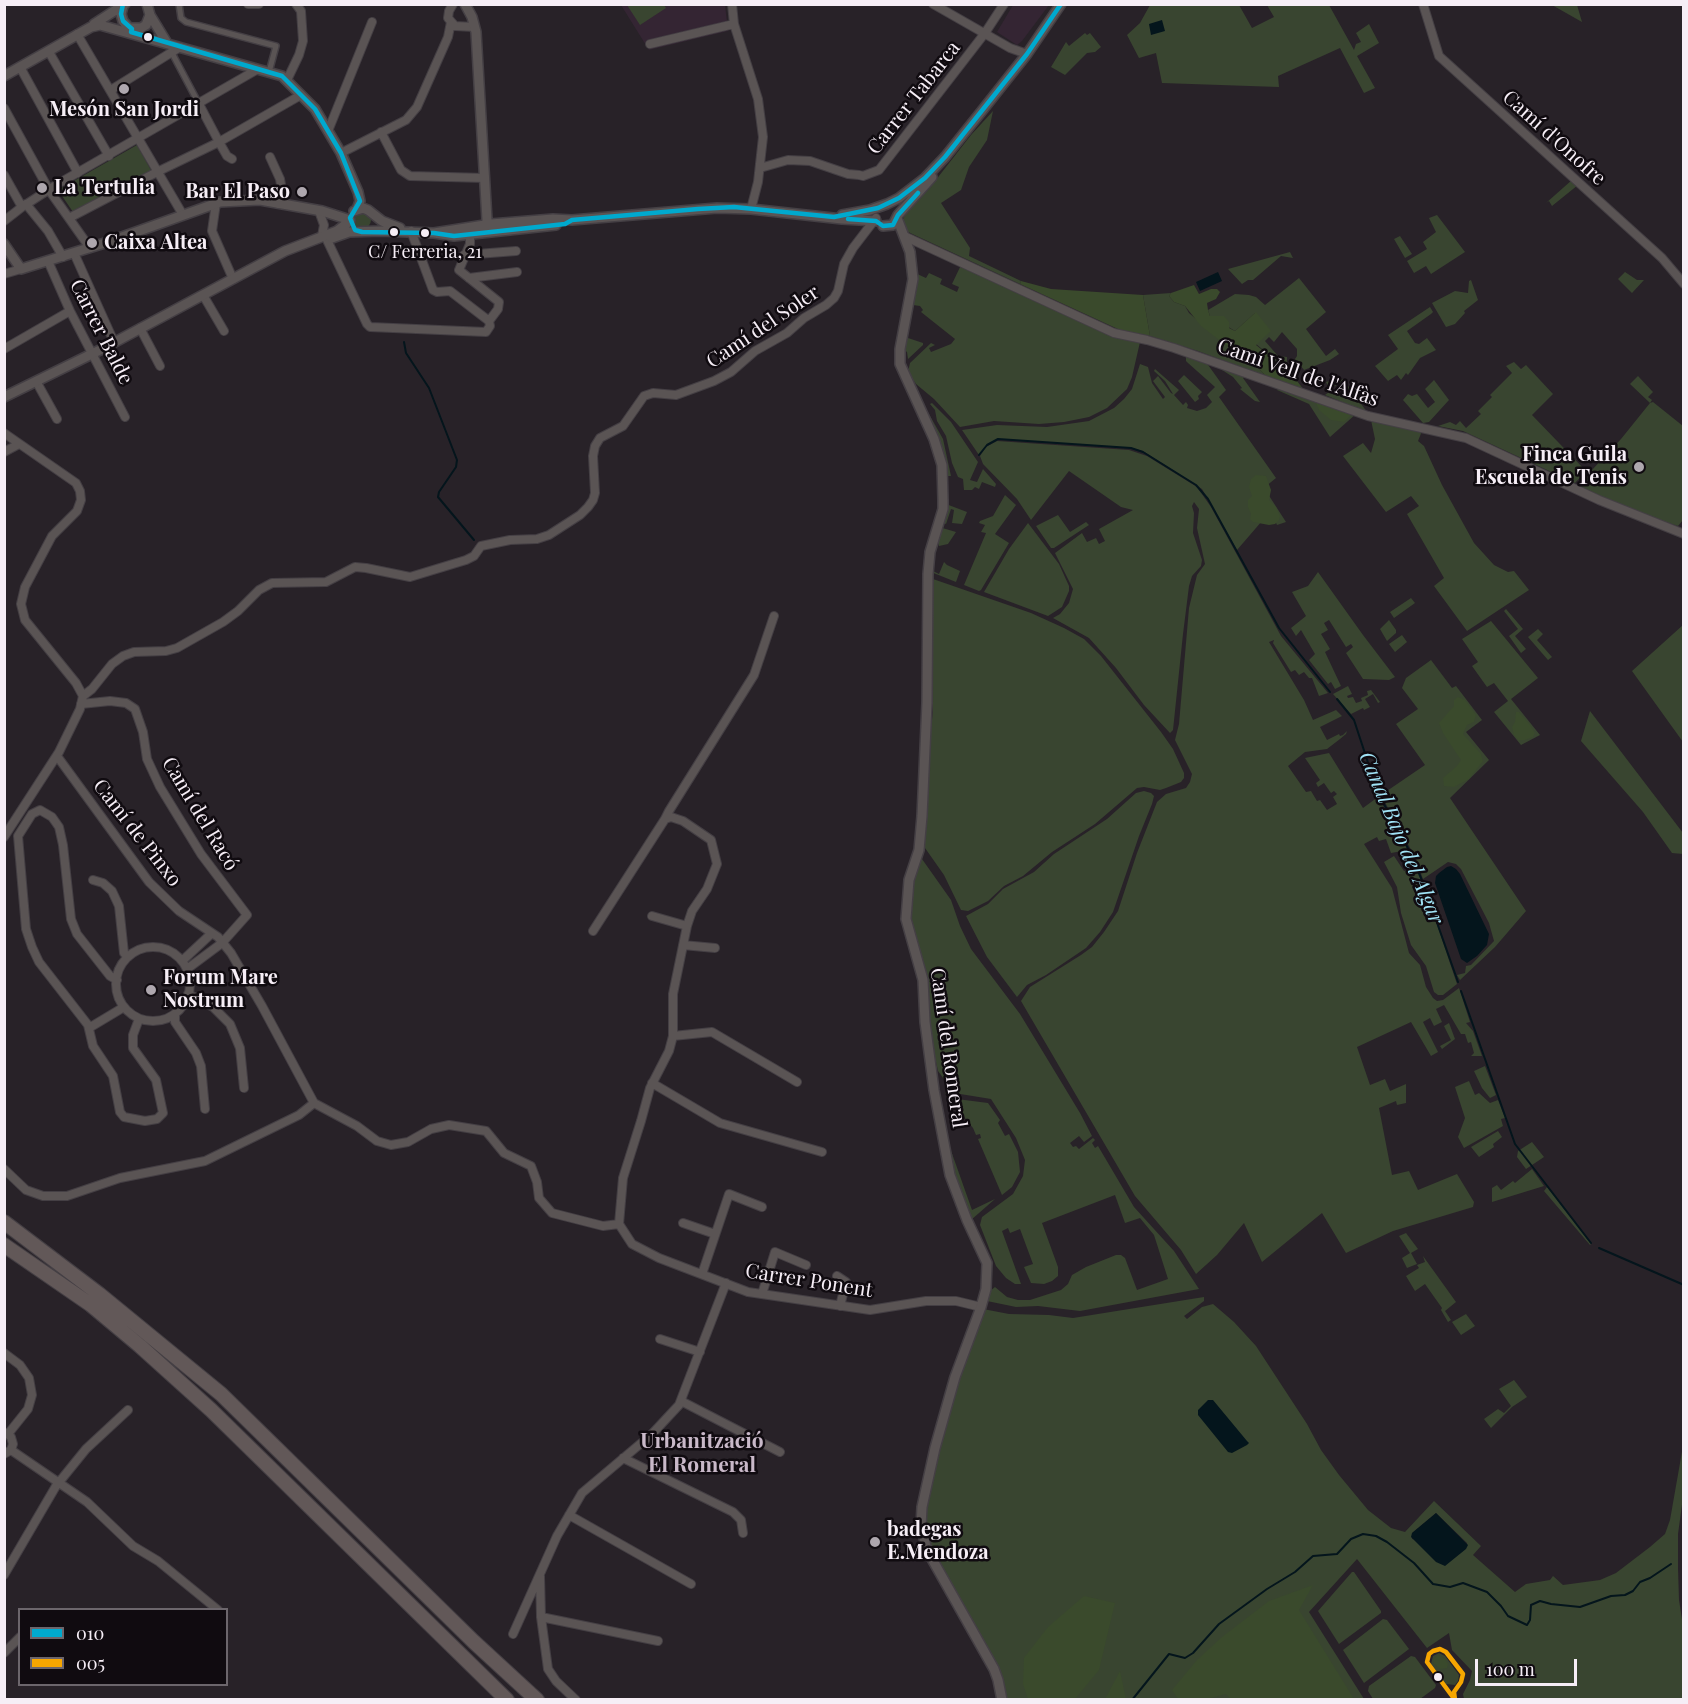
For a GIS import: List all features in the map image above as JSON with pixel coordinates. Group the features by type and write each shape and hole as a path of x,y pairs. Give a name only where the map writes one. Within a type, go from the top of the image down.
{"highway":[{"path":"4,1222 99,1293 221,1394 537,1700"},
{"path":"4,1245 91,1305 211,1410 507,1700"}],"street":[{"path":"179,4 181,18 186,22 276,46 269,72"},
{"path":"248,4 259,4"},
{"path":"287,80 303,41 300,11 296,4"},
{"path":"453,4 448,18 451,22 458,27 474,27"},
{"path":"454,236 461,230 486,227 488,223 474,27 465,4"},
{"path":"732,4 734,24 758,99 763,137 760,168 751,209"},
{"path":"933,4 1010,48 1027,54"},
{"name":"Carrer Tabarca","path":"760,168 788,160 810,162 859,176 879,170 985,33 1004,4"},
{"path":"434,232 488,223 572,220 698,209 751,209 893,225 1027,54 1061,4"},
{"name":"Camí d'Onofre","path":"1423,4 1439,56 1662,258 1683,284"},
{"path":"4,76 49,52 124,5"},
{"path":"124,5 121,14 123,21 132,30"},
{"path":"132,30 146,25 148,7"},
{"path":"148,7 167,43"},
{"path":"328,131 372,22"},
{"path":"341,153 406,120 417,107 448,38 451,22"},
{"path":"650,44 734,24"},
{"path":"91,27 106,26 132,30 167,43 176,50 282,76 315,109 341,153 358,192 370,212 374,221 372,226 363,231 353,228 353,215"},
{"path":"77,34 183,215"},
{"path":"111,90 176,50"},
{"path":"176,50 199,104 227,156 232,159"},
{"path":"49,52 108,156"},
{"path":"20,67 78,173"},
{"path":"4,220 49,189 258,69"},
{"path":"69,218 219,142 301,95"},
{"path":"4,108 49,189 90,248"},
{"path":"381,132 401,170 410,176 485,178"},
{"path":"270,156 280,179 282,190 279,204"},
{"path":"834,217 882,206 899,198 913,188 945,157"},
{"path":"4,175 24,205 48,231 63,256"},
{"path":"324,238 337,231 353,215 360,201 358,192"},
{"path":"4,274 90,248 216,203 260,200 334,214 353,215 370,212 382,221 411,231"},
{"path":"216,203 212,231 233,279"},
{"path":"882,206 895,207 898,217"},
{"path":"877,222 882,206"},
{"path":"319,211 324,225 324,238 370,327 486,332 498,309 499,302 459,270 470,244 470,234"},
{"name":"Camí del Romeral","path":"898,217 910,252 913,279 900,349 900,364 934,439 942,465 943,500 943,509 930,552 928,574 927,703 922,816 919,850 909,880 906,919 924,980 925,1022 934,1090 950,1175 987,1263 986,1289 981,1307 955,1377 940,1428 922,1507 921,1526 927,1550 994,1669 1002,1700"},
{"path":"4,397 92,354 291,248 349,232 411,231 454,236 565,224 572,220"},
{"path":"877,222 904,236"},
{"name":"Camí del Soler","path":"82,700 112,664 123,656 134,652 166,651 177,648 238,611 259,590 272,583 326,582 355,567 410,577 466,560 474,556 482,546 510,540 537,539 549,535 580,515 593,500 595,446 600,438 623,426 644,396 652,393 676,395 714,381 731,372 755,351 826,305 838,291 844,264 853,248 877,222"},
{"path":"488,223 493,226 529,224 536,226"},
{"path":"411,231 433,290 450,291 489,324"},
{"name":"Camí Vell de l'Alfàs","path":"904,236 1114,333 1173,348 1368,416 1466,438 1599,500 1680,532"},
{"path":"4,244 21,269"},
{"path":"464,255 516,251"},
{"path":"74,253 114,342"},
{"name":"Carrer Balde","path":"48,261 70,311 125,417"},
{"path":"469,278 517,272"},
{"path":"203,295 224,331"},
{"path":"4,349 70,311"},
{"path":"140,328 160,366"},
{"path":"36,381 57,419"},
{"path":"4,433 76,483 80,491 81,500 77,511 52,536 25,587 21,604 25,620 76,683 82,700 58,754 4,837"},
{"path":"4,452 19,444"},
{"path":"1680,532 1683,524"},
{"path":"593,931 666,819 754,675 774,616"},
{"name":"Camí del Racó","path":"82,700 126,703 135,709 143,732 147,759 160,787 201,854 247,915 222,943"},
{"name":"Camí de Pinxo","path":"58,754 149,882 179,911 212,933 231,953 314,1103"},
{"path":"117,980 110,976 77,934 71,919 59,827 52,817 40,810 32,814 18,836 26,929 39,962 64,992 89,1028 93,1046 113,1076 120,1112 124,1117 146,1121 157,1119 163,1113 156,1080 132,1048 133,1035 139,1019"},
{"path":"666,819 671,817 683,821 711,840 717,864 708,889 692,911 687,926 673,994 673,1036 669,1051 652,1083 623,1178 619,1224 633,1244 659,1258 726,1283"},
{"path":"93,880 103,883 112,891 119,906 124,953 128,957"},
{"path":"652,916 687,926"},
{"path":"185,965 212,933"},
{"path":"185,965 222,943"},
{"path":"683,945 715,948"},
{"path":"153,947 168,950 185,965 190,985 185,1004 175,1015 161,1021 145,1021 132,1016 119,1001 116,989 117,973 128,957 138,950 153,947"},
{"path":"188,994 213,1007 230,1024 240,1048 244,1088"},
{"path":"89,1028 124,1007"},
{"path":"175,1015 175,1022 196,1053 201,1066 205,1109"},
{"path":"673,1036 712,1032 797,1082"},
{"path":"652,1083 720,1123 822,1152"},
{"path":"4,1169 27,1190 43,1196 67,1196 120,1178 205,1161 299,1115 314,1103 357,1126 377,1141 391,1145 408,1142 431,1129 449,1125 486,1131 504,1153 531,1166 537,1182 539,1198 552,1213 603,1226 619,1224"},
{"path":"702,1274 729,1194 762,1207"},
{"path":"683,1222 715,1234"},
{"path":"762,1294 775,1252 806,1265"},
{"path":"837,1276 846,1282 840,1306"},
{"name":"Carrer Ponent","path":"513,1634 557,1536 582,1493 652,1434 679,1405 726,1283 748,1292 870,1310 926,1301 946,1301 981,1307"},
{"path":"660,1339 700,1352"},
{"path":"4,1353 20,1365 29,1378 32,1395 28,1409 6,1433 13,1440 8,1452 87,1503 133,1546 158,1561 216,1608"},
{"path":"681,1401 780,1452"},
{"path":"4,1575 58,1484 86,1449 128,1410"},
{"path":"623,1458 726,1508 741,1520 743,1533"},
{"path":"569,1515 691,1584"},
{"path":"540,1574 548,1669 556,1681 576,1700"},
{"path":"542,1617 658,1641"},
{"path":"4,1653 18,1639"}],"shaded area":[{"path":"621,5 725,5 728,31 649,50"},
{"path":"1013,5 1049,5 1017,45 997,32"},
{"path":"1162,20 1165,31 1151,35 1149,24"},
{"path":"1218,272 1222,281 1200,291 1196,282"},
{"path":"1451,866 1460,874 1489,934 1487,945 1467,963 1461,959 1435,883 1436,876"},
{"path":"1208,1400 1213,1400 1249,1443 1247,1445 1232,1453 1228,1452 1198,1415 1198,1410"},
{"path":"1436,1513 1468,1545 1445,1566 1436,1562 1411,1537 1412,1533"}],"green space":[{"path":"627,5 664,5 666,8 640,25"},
{"path":"1150,5 1239,5 1252,28 1274,17 1267,5 1329,5 1354,50 1356,44 1361,42 1356,33 1369,24 1379,43 1357,56 1375,88 1364,93 1340,48 1278,76 1279,87 1162,83 1156,53 1139,58 1127,35 1140,23"},
{"path":"1552,5 1577,5 1582,22"},
{"path":"1085,33 1087,35 1090,33 1101,47 1095,52 1087,53 1065,75 1051,67 1066,42 1069,46"},
{"path":"993,111 987,140 969,167 961,190 941,203 970,248 969,256 1021,281 1020,284 908,232 903,221 905,214 928,190"},
{"path":"137,145 152,172 73,212 58,190"},
{"path":"1572,180 1578,185 1552,206 1549,201 1546,203"},
{"path":"362,211 368,214 371,220 368,226 362,229 356,226 353,220 356,214"},
{"path":"1437,215 1465,252 1431,274 1426,266 1414,273 1407,261 1427,249 1423,242 1436,232 1429,218"},
{"path":"1400,236 1412,254 1405,258 1394,239"},
{"path":"1290,252 1293,258 1281,256 1253,280 1242,284 1228,269"},
{"path":"961,265 1113,335 1140,342 1127,389 1107,408 1089,417 1039,424 994,421 960,427 934,399 916,384 908,372 910,363 931,343 935,345 929,348 931,352 951,344 955,339 921,312 923,310 920,306 913,305 917,288 915,273 926,278 929,273 942,279 940,284 957,292 959,287 952,284"},
{"path":"1625,272 1637,280 1644,280 1632,293 1618,279"},
{"path":"1299,278 1326,312 1306,329 1326,356 1335,349 1339,354 1330,360 1304,370 1293,362 1297,356 1297,349 1282,332 1274,342 1269,337 1265,341 1278,356 1287,357 1290,372 1256,344 1255,313 1235,331 1210,316 1208,310 1235,294 1256,297 1265,305"},
{"path":"1471,280 1478,300 1464,311 1465,313 1455,324 1446,327 1432,303 1455,291 1468,293"},
{"path":"1021,281 1051,289 1143,295 1150,336 1120,330 1020,284"},
{"path":"1194,285 1199,294 1211,289 1217,289 1220,292 1216,299 1207,303 1210,316 1224,316 1229,322 1229,328 1235,331 1256,312 1271,331 1256,345 1290,372 1304,390 1266,376 1254,364 1201,326 1185,306 1174,302 1169,296 1171,293"},
{"path":"1171,293 1169,296 1174,302 1185,306 1189,313 1266,376 1150,336 1143,295"},
{"path":"1430,307 1433,312 1407,331 1415,343 1419,344 1427,338 1436,350 1420,358 1408,375 1406,373 1401,380 1397,375 1388,381 1375,366 1398,349 1388,335"},
{"path":"908,338 923,343 923,345 908,359 907,352 903,349"},
{"path":"1186,356 1206,362 1226,390 1219,397 1276,478 1249,500 1266,491 1286,522 1277,525 1272,514 1262,521 1237,550 1202,489 1143,451 1131,448 998,439 987,445 979,455 962,430 997,425 1047,427 1089,421 1114,408 1124,399 1132,389 1140,364 1148,367 1152,383 1163,399 1165,397 1153,381 1158,376 1173,394 1165,381 1154,371 1155,369 1179,390 1174,395 1183,405 1186,402 1187,408 1197,411 1206,408 1212,402 1207,395 1215,387 1186,361"},
{"path":"1514,362 1521,369 1526,365 1553,394 1532,415 1586,471 1575,483 1463,431 1438,426 1450,422 1456,425 1460,421 1466,428 1481,414 1478,411 1492,397 1490,395 1512,373 1506,366"},
{"path":"1220,366 1245,375 1243,378 1260,402 1255,401 1240,389 1242,388 1233,377 1219,368"},
{"path":"1184,375 1202,392 1195,402 1178,381"},
{"path":"1638,376 1653,392 1648,397 1652,400 1650,403 1630,384"},
{"path":"1343,379 1367,412 1325,395 1333,389 1338,395 1345,395 1345,388 1341,384 1329,388 1326,382"},
{"path":"1434,380 1449,400 1429,422 1423,423 1403,400 1408,394 1412,396 1417,394 1428,408 1435,402 1425,389"},
{"path":"1280,387 1356,414 1330,437 1309,404 1277,390"},
{"path":"1321,402 1351,415 1344,422 1331,420 1319,410 1316,403"},
{"name":"Finca Guila Escuela de Tenis","path":"1653,402 1683,426 1683,520 1678,526 1632,511 1577,486 1621,439"},
{"path":"932,403 951,422 978,462 970,480 977,482 983,469 996,484 995,487 982,482 979,489 975,487 972,490 964,490 963,479 958,477 952,463 946,436 937,421 935,410 930,404"},
{"path":"925,407 943,439 951,476 946,476 923,408"},
{"path":"1371,420 1422,431 1418,441 1424,446 1442,485 1474,543 1494,565 1508,572 1514,571 1529,590 1467,631 1434,586 1444,578 1407,514 1419,506 1411,496 1386,512 1343,456 1363,443 1371,453 1375,439"},
{"path":"997,441 1129,450 1147,456 1197,487 1211,507 1281,636 1328,693 1319,696 1312,678 1304,672 1299,675 1295,670 1291,672 1273,643 1274,640 1269,642 1304,700 1313,720 1336,710 1342,716 1320,727 1327,740 1339,734 1343,735 1347,731 1346,734 1327,749 1305,752 1288,766 1306,792 1311,791 1317,801 1320,800 1327,810 1337,804 1333,797 1337,794 1334,791 1331,793 1324,783 1318,787 1316,783 1320,780 1305,758 1329,753 1363,808 1378,797 1408,850 1391,853 1386,839 1379,841 1377,837 1364,844 1392,888 1409,953 1420,965 1426,987 1437,1001 1443,1000 1459,988 1470,1022 1466,1023 1473,1031 1482,1056 1471,1056 1474,1053 1471,1042 1468,1043 1465,1034 1461,1034 1444,1005 1436,1009 1442,1022 1434,1026 1430,1018 1423,1022 1438,1052 1431,1056 1411,1022 1357,1047 1370,1085 1385,1079 1390,1091 1406,1084 1406,1103 1397,1105 1396,1101 1379,1108 1392,1175 1409,1171 1418,1190 1457,1174 1474,1202 1473,1207 1393,1231 1346,1253 1322,1213 1262,1262 1244,1223 1217,1255 1196,1274 1181,1250 1135,1196 1021,1001 1030,987 1092,947 1104,932 1118,911 1157,802 1166,794 1186,788 1190,782 1192,774 1175,740 1179,724 1189,608 1197,575 1205,564 1197,528 1199,509 1194,502 1192,506 1193,533 1202,560 1189,586 1173,730 1170,733 1089,638 1053,618 1060,614 1069,603 1073,589 1055,553 1082,533 1087,542 1096,538 1099,544 1105,541 1099,529 1133,510 1121,507 1069,471 1031,520 1017,499 983,464 980,456 986,447"},
{"path":"1256,475 1266,476 1271,490 1269,500 1276,507 1280,516 1275,524 1253,522 1250,519 1248,500 1252,496 1249,487 1251,479"},
{"path":"1005,495 1016,505 995,534 1009,543 979,591 964,585 986,533 981,532 985,525 979,523 993,516"},
{"path":"946,504 967,512 962,524 952,523 954,510 951,509 946,524 941,522"},
{"path":"1058,515 1070,532 1086,522 1089,525 1051,548 1036,526"},
{"path":"1028,523 1059,564 1069,586 1062,607 1048,616 984,592 1009,549"},
{"path":"939,527 956,532 948,544 939,546 938,542 935,543"},
{"path":"932,559 934,559 933,571 939,574 944,562 960,571 956,582 931,572"},
{"path":"1318,572 1395,677 1389,680 1363,679 1346,653 1353,647 1351,644 1346,647 1329,620 1324,623 1328,630 1321,634 1330,649 1325,652 1341,686 1335,689 1331,682 1328,684 1309,660 1315,654 1301,630 1296,636 1291,628 1306,616 1292,592 1308,586"},
{"path":"933,579 1031,613 1084,639 1101,656 1161,732 1173,749 1184,773 1181,782 1160,790 1137,788 1095,824 1052,852 1023,876 1004,886 988,901 968,911 961,910 944,875 925,848 923,841 927,797 927,757 933,712 930,673"},
{"path":"1411,598 1415,603 1394,618 1390,612"},
{"path":"1506,609 1523,629 1515,636 1526,649 1521,653 1509,636 1518,629 1504,611"},
{"path":"1389,620 1396,633 1387,641 1380,629"},
{"path":"1491,621 1538,678 1511,699 1540,735 1521,745 1494,712 1508,701 1494,683 1487,687 1472,666 1478,662 1462,639"},
{"path":"1683,625 1683,742 1632,671"},
{"path":"1538,629 1543,634 1537,640 1552,657 1548,660 1528,637"},
{"path":"1402,635 1407,642 1395,652 1389,644"},
{"path":"1431,660 1452,688 1456,686 1482,720 1466,732 1489,760 1450,798 1526,911 1495,947 1460,980 1457,975 1465,973 1466,966 1471,965 1494,941 1489,923 1461,869 1456,864 1448,862 1423,879 1415,857 1381,795 1425,765 1396,724 1418,709 1402,688 1406,678"},
{"path":"1348,686 1352,694 1347,696 1348,698 1353,697 1356,703 1362,701 1361,698 1368,695 1367,691 1371,690 1380,702 1378,703 1373,694 1365,699 1370,707 1351,714 1333,694"},
{"path":"1458,697 1465,700 1476,715 1474,722 1467,725 1463,734 1481,754 1483,761 1469,779 1454,787 1444,786 1443,778 1461,760 1439,723 1454,706 1454,700"},
{"path":"1590,711 1683,833 1683,854 1672,853 1643,812 1581,741"},
{"path":"1516,712 1519,712 1530,725 1535,733 1533,737 1518,740 1514,735 1512,727"},
{"path":"1144,791 1154,796 1152,804 1113,912 1086,948 1027,985 1017,997 987,957 966,916 988,904 1003,889 1034,872 1054,854 1107,819 1136,793"},
{"path":"1394,856 1404,871 1407,870 1409,873 1417,869 1424,886 1457,984 1443,995 1434,992 1426,966 1411,945 1401,913 1397,887 1384,862"},
{"path":"922,859 951,900 971,949 1020,1014 1092,1136 1084,1142 1079,1136 1070,1143 1079,1149 1093,1138 1095,1140 1092,1143 1095,1148 1098,1146 1134,1207 1174,1251 1199,1289 1080,1311 1038,1306 1016,1307 987,1301 990,1291 995,1287 1007,1297 1018,1300 1030,1300 1061,1290 1068,1284 1072,1275 1116,1255 1125,1258 1137,1290 1168,1279 1154,1235 1140,1218 1125,1223 1115,1195 1042,1223 1058,1267 1058,1276 1052,1281 1044,1284 1031,1283 1024,1267 1033,1264 1020,1229 1010,1233 1008,1228 1002,1231 1021,1284 1015,1284 1006,1278 996,1266 980,1225 982,1217 1013,1194 1023,1176 1025,1160 1016,1138 991,1099 954,1093 938,1071 936,1062 934,1063 927,975 910,915 911,887 917,861"},
{"path":"1449,1023 1455,1039 1442,1049 1440,1046 1451,1040 1444,1026"},
{"path":"1485,1066 1496,1095 1490,1098 1474,1071"},
{"path":"1469,1081 1475,1095 1479,1093 1490,1103 1498,1100 1505,1118 1501,1119 1503,1126 1464,1148 1458,1137 1465,1118 1455,1087"},
{"path":"946,1092 957,1099 988,1103 1000,1120 998,1123 1005,1136 1009,1134 1018,1152 1020,1172 1012,1187 1002,1195 978,1139 981,1138 980,1134 976,1135"},
{"path":"939,1094 949,1145 972,1210 995,1199 971,1220 953,1176"},
{"path":"1498,1131 1502,1137 1493,1144 1494,1147 1479,1157 1471,1147"},
{"path":"1532,1142 1544,1157 1526,1169 1517,1157 1518,1151"},
{"path":"1532,1169 1544,1186 1492,1202 1492,1188 1497,1185 1501,1190 1513,1181 1515,1183"},
{"path":"1547,1187 1591,1244 1590,1245 1544,1191"},
{"path":"1406,1233 1418,1249 1411,1253 1417,1264 1407,1268 1402,1258 1410,1253 1399,1236"},
{"path":"1423,1256 1456,1302 1445,1311 1451,1320 1448,1322 1442,1308 1425,1284 1415,1291 1406,1276 1419,1268 1417,1265 1425,1262"},
{"path":"1204,1297 1204,1301 1184,1316 1187,1319 1202,1307 1213,1304 1234,1322 1256,1346 1307,1424 1321,1450 1368,1510 1391,1528 1405,1532 1434,1501 1481,1546 1473,1555 1515,1592 1526,1584 1550,1580 1553,1576 1563,1585 1600,1580 1616,1573 1665,1534 1670,1520 1683,1446 1684,1490 1678,1534 1678,1568 1679,1600 1684,1632 1683,1699 1464,1699 1463,1694 1472,1671 1452,1650 1449,1633 1427,1648 1357,1559 1309,1612 1364,1699 1005,1699 1000,1676 988,1648 986,1649 929,1547 925,1534 926,1503 957,1384 983,1309 1009,1314 1073,1318","holes":["1436,1513 1467,1545 1412,1539 1412,1533"]},
{"path":"1466,1314 1475,1326 1461,1335 1452,1322"},
{"path":"1514,1380 1527,1397 1512,1407 1491,1428 1484,1419 1498,1409 1504,1413 1511,1406 1499,1389"},
{"path":"1352,1572 1381,1613 1339,1644 1318,1611"},
{"path":"1313,1585 1299,1610 1354,1699 1232,1700 1226,1694 1207,1699 1178,1699 1172,1690 1197,1660 1222,1637 1269,1601"},
{"path":"1084,1596 1115,1603 1099,1670 1075,1699 1028,1699 1023,1684 1024,1658 1048,1627"},
{"path":"1383,1619 1387,1620 1409,1649 1364,1683 1343,1650"},
{"path":"1439,1653 1445,1656 1459,1675 1455,1685 1446,1684 1431,1664 1433,1656"},
{"path":"1438,1655 1445,1659 1448,1664 1447,1668 1441,1669 1434,1664 1433,1659"},
{"path":"1411,1656 1415,1657 1436,1685 1435,1688 1420,1699 1373,1699 1368,1691 1369,1686"},
{"path":"1120,1671 1126,1699 1105,1699"}],"waterway":[{"name":"Canal Bajo del Algar","path":"404,342 406,353 429,388 457,460 456,467 438,497 474,540"},
{"name":"Canal Bajo del Algar","path":"979,455 987,445 998,439 1131,448 1143,452 1196,485 1208,499 1279,628 1330,692"},
{"name":"Canal Bajo del Algar","path":"1337,699 1354,720 1378,793 1411,854 1458,982"},
{"name":"Canal Bajo del Algar","path":"1461,991 1515,1144 1591,1243"},
{"name":"Canal Bajo del Algar","path":"1599,1248 1684,1285"},
{"path":"1132,1700 1169,1654 1185,1658 1193,1653 1219,1624 1295,1572 1313,1556 1337,1554 1351,1539 1363,1534 1376,1536 1387,1542 1414,1563 1433,1584 1450,1587 1463,1583 1487,1592 1508,1616 1527,1625 1530,1620 1531,1605 1540,1601 1580,1607 1611,1596 1625,1595 1633,1591 1640,1582 1671,1564"}],"transit line":[{"name":"010","path":"123,4 121,14 123,21 132,29 131,32 282,76 315,109 341,153 360,201 350,218 355,230 454,236 565,224 572,220 698,209 734,207 834,217 878,208 899,198 925,178 945,157 1027,54 1061,4"},
{"name":"010","path":"848,219 876,221 883,226 893,225 898,215 918,193"},
{"name":"005","path":"1440,1649 1446,1652 1463,1674 1454,1692 1455,1700 1427,1662 1429,1654 1433,1651 1440,1649"}],"place":[{"name":"Mesón San Jordi","path":"124,89"},
{"name":"La Tertulia","path":"42,188"},
{"name":"Bar El Paso","path":"302,192"},
{"name":"C/ Ferreria, 21","path":"425,233"},
{"name":"Caixa Altea","path":"92,243"},
{"name":"Finca Guila Escuela de Tenis","path":"1639,467"},
{"name":"Forum Mare Nostrum","path":"151,990"},
{"name":"badegas E.Mendoza","path":"875,1542"}],"district":[{"name":"Urbanització El Romeral","path":"702,1453"}]}
